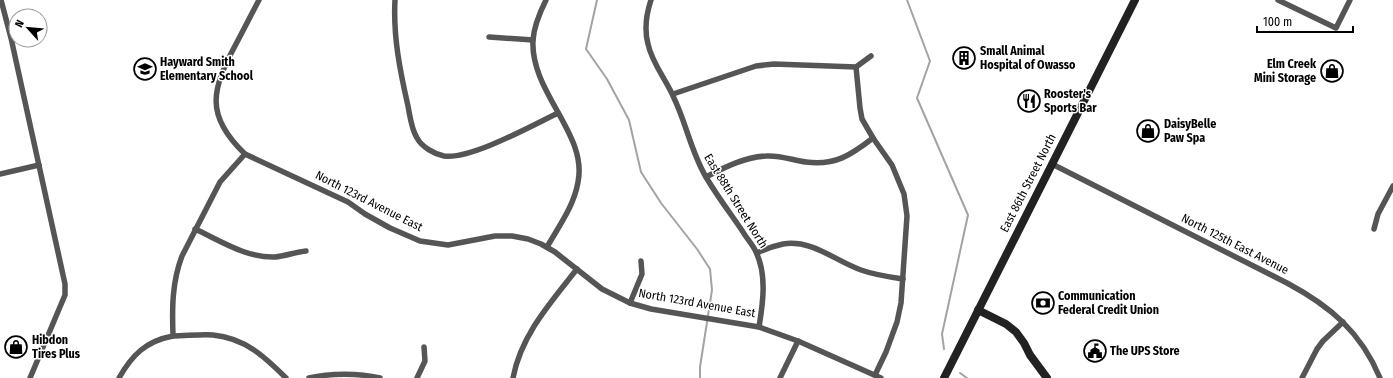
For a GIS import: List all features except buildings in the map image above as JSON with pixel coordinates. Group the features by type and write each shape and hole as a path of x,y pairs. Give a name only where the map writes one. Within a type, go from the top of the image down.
{"main road":[{"name":"East 86th Street North","path":"944,378 1135,0"},
{"path":"978,310 1006,324 1016,332 1030,355 1047,378"}],"street":[{"path":"1,0 11,38 65,284 65,295 30,378"},
{"name":"North 123rd Avenue East","path":"259,0 221,75 216,92 216,100 220,118 226,133 245,154 348,202 365,214 390,228 420,241 448,245 495,236 512,236 528,239 547,247 602,289 630,303 651,309 759,327 798,341 880,378"},
{"path":"395,0 396,42 401,74 413,129 417,139 424,146 435,153 444,156 467,153 502,140 558,114"},
{"path":"546,0 538,20 533,40 535,63 542,84 575,147 578,160 579,181 570,208 547,247"},
{"name":"East 88th Street North","path":"651,0 646,24 647,44 650,54 673,94 696,158 706,177 757,253 762,270 763,287 759,327"},
{"path":"1278,0 1336,28 1350,0"},
{"path":"489,37 533,40"},
{"path":"673,94 764,65 774,64 856,67 871,56"},
{"path":"856,67 860,108 864,123 892,165 904,194 907,228 901,303 897,322 886,352 875,375"},
{"path":"706,177 735,163 765,156 779,156 805,162 827,162 842,159 856,152 873,138"},
{"path":"173,336 172,300 175,276 182,256 220,182 245,154"},
{"path":"0,174 39,164"},
{"name":"North 125th East Avenue","path":"1052,164 1299,289 1321,303 1343,322 1354,334 1368,354 1380,378"},
{"path":"1374,229 1378,214 1393,186"},
{"path":"195,229 238,250 260,256 275,257 306,250"},
{"path":"757,253 785,244 804,245 821,250 859,270 872,274 903,278"},
{"path":"630,303 642,274 641,261"},
{"path":"513,378 521,352 532,330 552,299 577,269"},
{"path":"1302,378 1317,349 1323,341 1343,322"},
{"path":"119,378 127,364 137,352 155,341 173,336 212,335 236,340 249,346 264,357 286,378"},
{"path":"780,378 798,341"},
{"path":"417,378 425,361 424,347"},
{"path":"310,378 317,376 359,375 380,378"}],"waterway":[{"path":"597,0 586,49 607,79 629,120 641,172 661,203 697,249 710,269 712,290 700,367 700,378"},
{"path":"907,0 930,61 917,98 968,215 942,334 944,349"},
{"path":"960,373 967,378"}],"place":[{"name":"Small Animal Hospital of Owasso","path":"964,58"},
{"name":"Hayward Smith Elementary School","path":"145,69"},
{"name":"Elm Creek Mini Storage","path":"1332,71"},
{"name":"Rooster's Sports Bar","path":"1029,101"},
{"name":"DaisyBelle Paw Spa","path":"1148,131"},
{"name":"Communication Federal Credit Union","path":"1043,303"},
{"name":"Hibdon Tires Plus","path":"16,347"},
{"name":"The UPS Store","path":"1095,351"}]}
